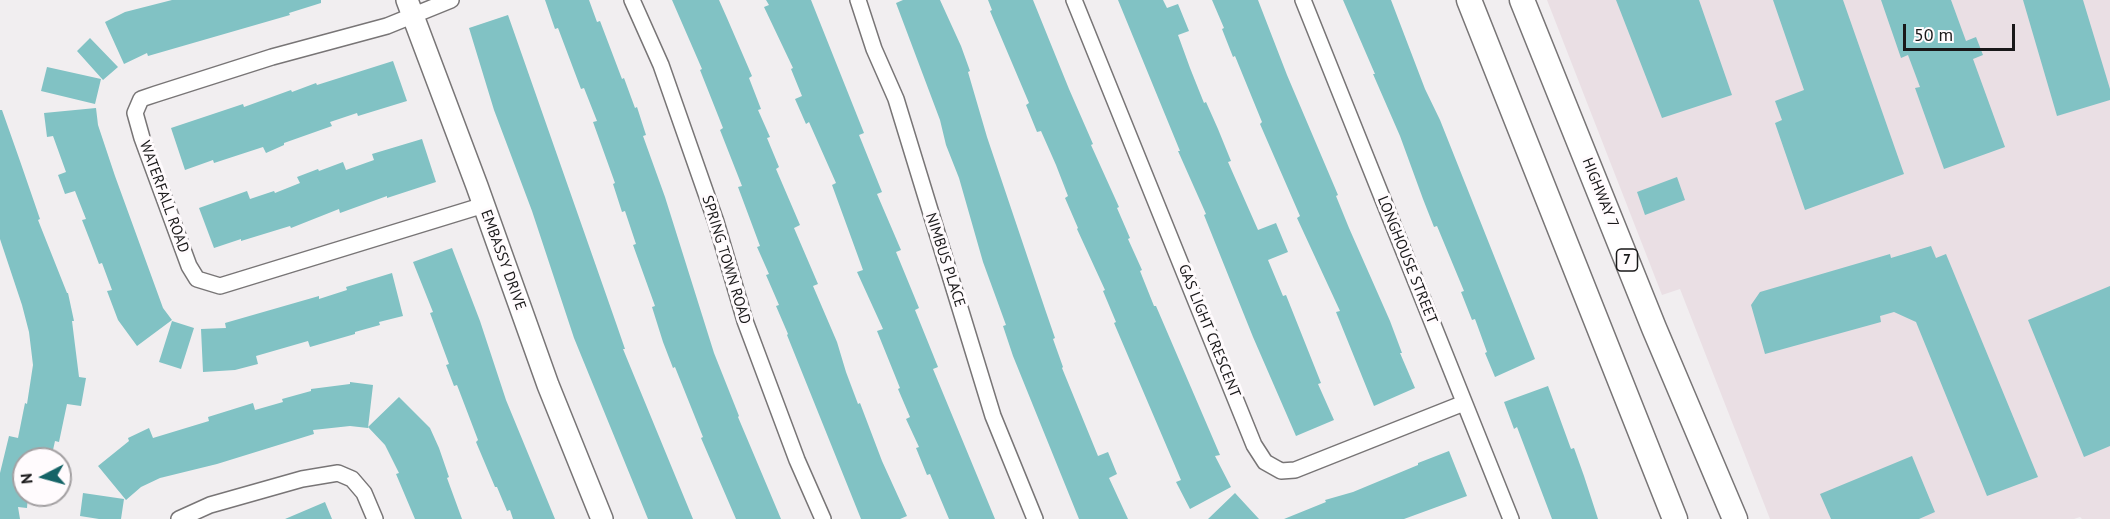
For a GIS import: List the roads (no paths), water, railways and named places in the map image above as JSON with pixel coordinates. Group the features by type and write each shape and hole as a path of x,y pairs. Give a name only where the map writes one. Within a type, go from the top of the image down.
{"main road":[{"path":"1469,0 1675,519"},
{"name":"HIGHWAY 7","path":"1522,0 1654,328 1735,519"}],"street":[{"path":"410,8 451,0"},
{"name":"SPRING TOWN ROAD","path":"632,0 662,65 716,222 745,321 797,460 823,519"},
{"name":"NIMBUS PLACE","path":"858,0 874,49 896,99 993,416 1035,519"},
{"name":"GAS LIGHT CRESCENT","path":"1074,0 1254,445 1265,462 1281,471 1295,470 1464,404"},
{"name":"LONGHOUSE STREET","path":"1303,0 1511,519"},
{"name":"EMBASSY DRIVE","path":"410,8 548,385 602,519"},
{"name":"WATERFALL ROAD","path":"410,8 387,26 272,57 141,99 135,113 142,138 185,255 197,279 220,286 484,206"},
{"path":"179,519 222,501 302,479 338,473 352,479 364,493 375,519"}]}
